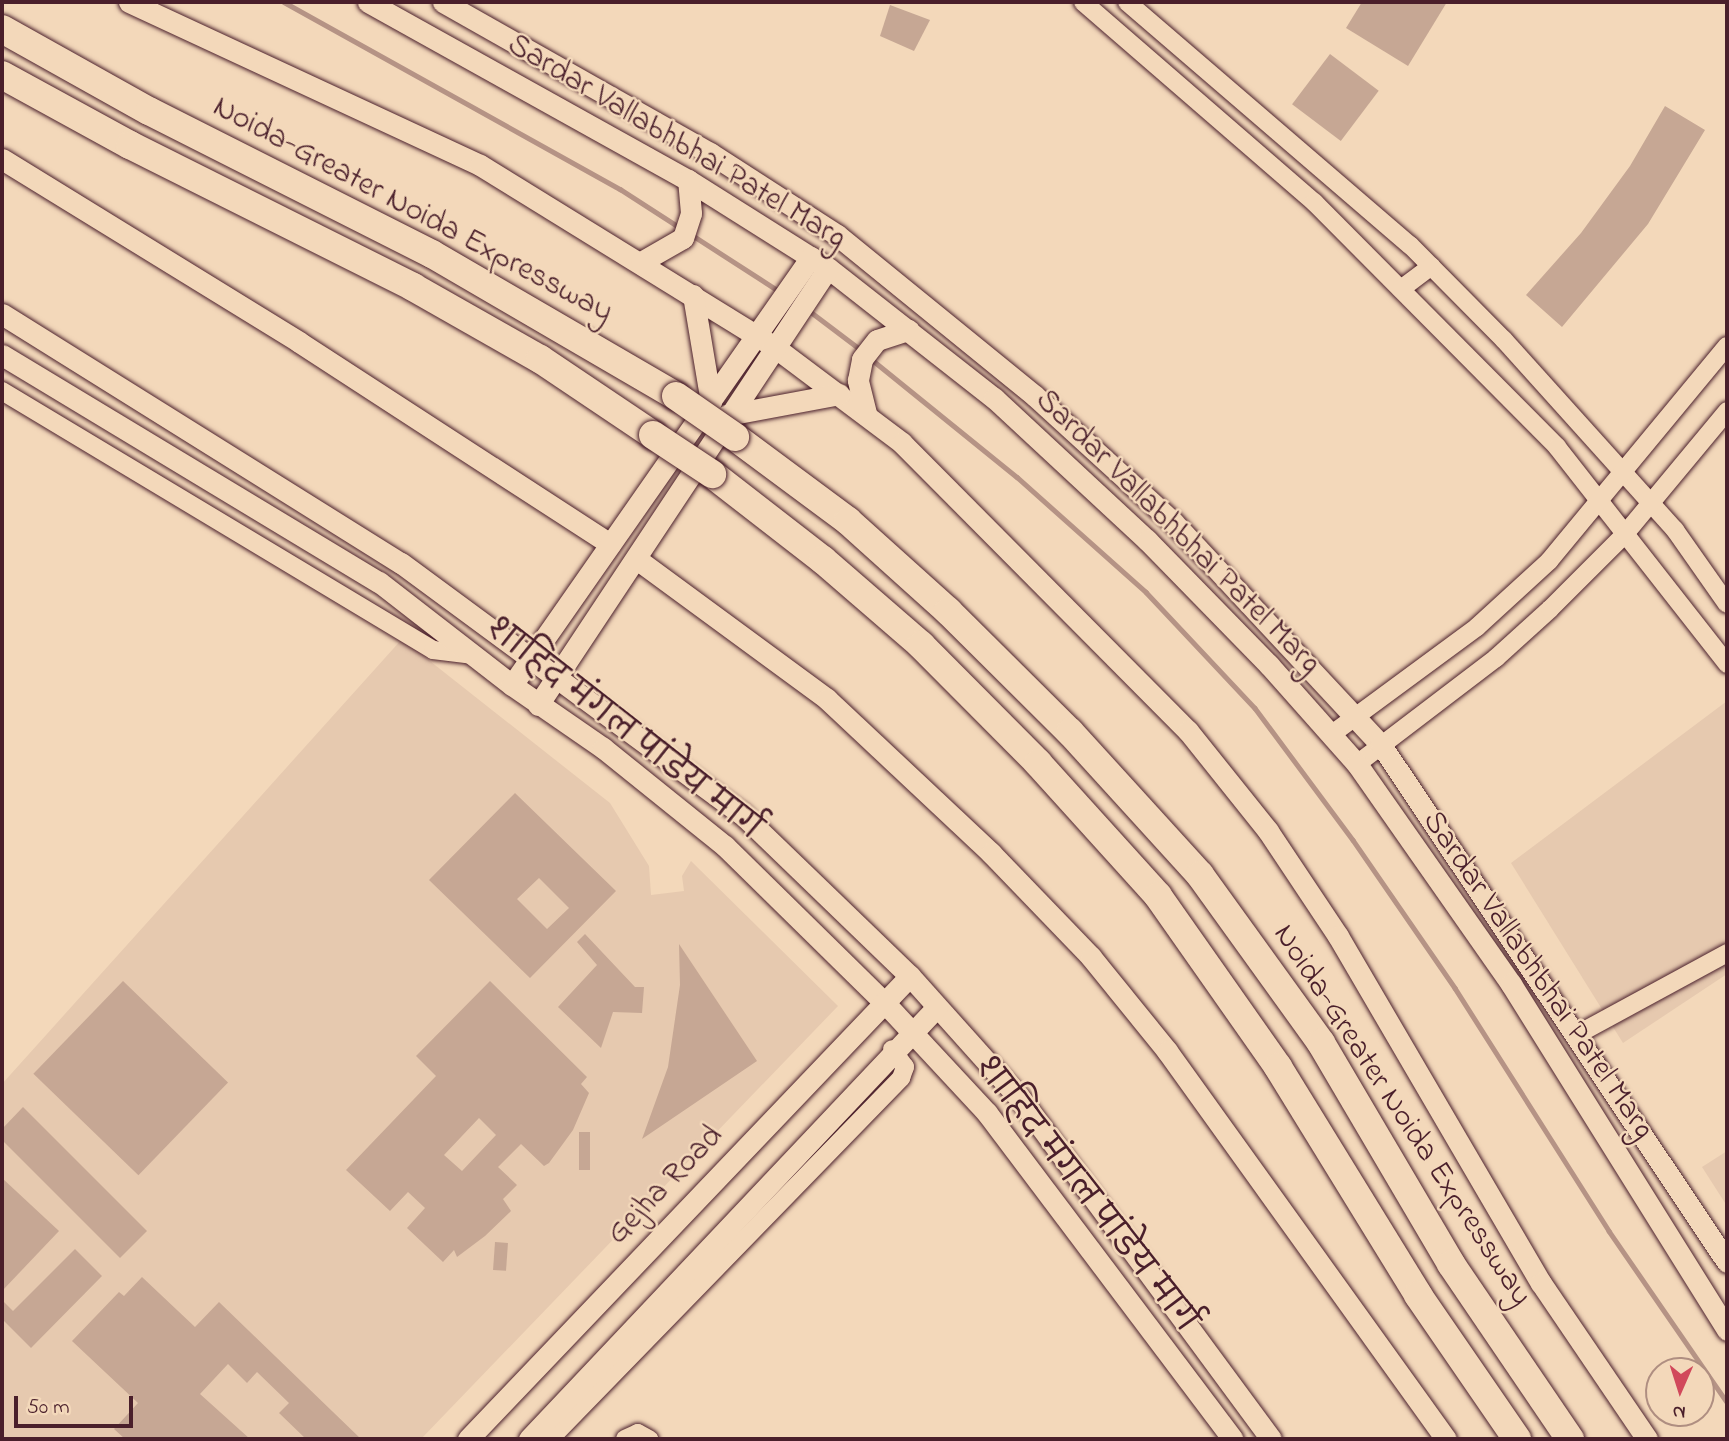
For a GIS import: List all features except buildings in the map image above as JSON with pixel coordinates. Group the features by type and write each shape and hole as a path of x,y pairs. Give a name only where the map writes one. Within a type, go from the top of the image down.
{"highway":[{"name":"Noida-Greater Noida Expressway","path":"2,29 149,111 432,254 676,396 724,418 848,521 948,611 1070,732 1200,876 1321,1043 1451,1264 1570,1439"},
{"path":"2,75 413,287 540,359 712,474 824,560 921,645 1038,763 1158,897 1278,1067 1418,1295 1517,1439"}],"street":[{"path":"129,2 480,165 693,295 764,341 866,414 1094,632 1188,731 1268,831 1338,936 1541,1283 1647,1439"},
{"name":"Sardar Vallabhbhai Patel Marg","path":"368,2 688,180 819,262 995,398 1147,540 1332,734 1357,764 1511,984 1727,1330"},
{"name":"Sardar Vallabhbhai Patel Marg","path":"443,2 710,153 836,235 1111,464 1172,522 1381,745 1578,1034 1727,1262"},
{"path":"1083,2 1314,202 1557,447 1727,664"},
{"path":"1127,2 1432,266 1651,503 1727,604"},
{"path":"2,159 299,342 610,544"},
{"path":"641,262 683,238 691,214 688,180"},
{"path":"538,705 638,560 724,418 764,341 819,262"},
{"path":"1401,289 1432,266"},
{"path":"693,295 724,418"},
{"path":"2,314 401,562 742,814 910,976 1021,1100 1271,1439"},
{"path":"866,414 859,380 862,359 877,340 908,330"},
{"path":"1332,734 1477,627 1549,561 1727,346"},
{"name":"शाहिद मंगल पांडेय मार्ग","path":"2,355 379,582 538,705 603,748 724,846 884,1002 987,1113 1233,1439"},
{"path":"2,391 433,650 472,655"},
{"path":"512,685 610,544 724,418 839,394"},
{"path":"1357,764 1496,657 1625,534 1727,411"},
{"path":"638,560 827,699 991,853 1090,957 1167,1051 1446,1439"},
{"path":"1578,1034 1727,953"},
{"name":"Gejha Road","path":"468,1439 910,976"},
{"path":"550,1439 892,1049 937,1007"},
{"path":"529,1439 672,1300"},
{"path":"625,1439 638,1433 649,1439"}],"shaded area":[{"path":"402,639 610,803 649,866 651,895 684,891 682,876 691,861 838,1006 421,1439 2,1439 2,1084"},
{"path":"1727,701 1727,974 1623,1043 1511,863"},
{"path":"1727,1151 1727,1206 1702,1167"}],"waterway":[{"path":"284,2 620,189 679,227"},
{"path":"692,235 779,291"},
{"path":"807,309 861,350"},
{"path":"870,358 1017,477 1146,592 1255,708 1353,840 1455,988 1609,1231 1727,1402"}]}
